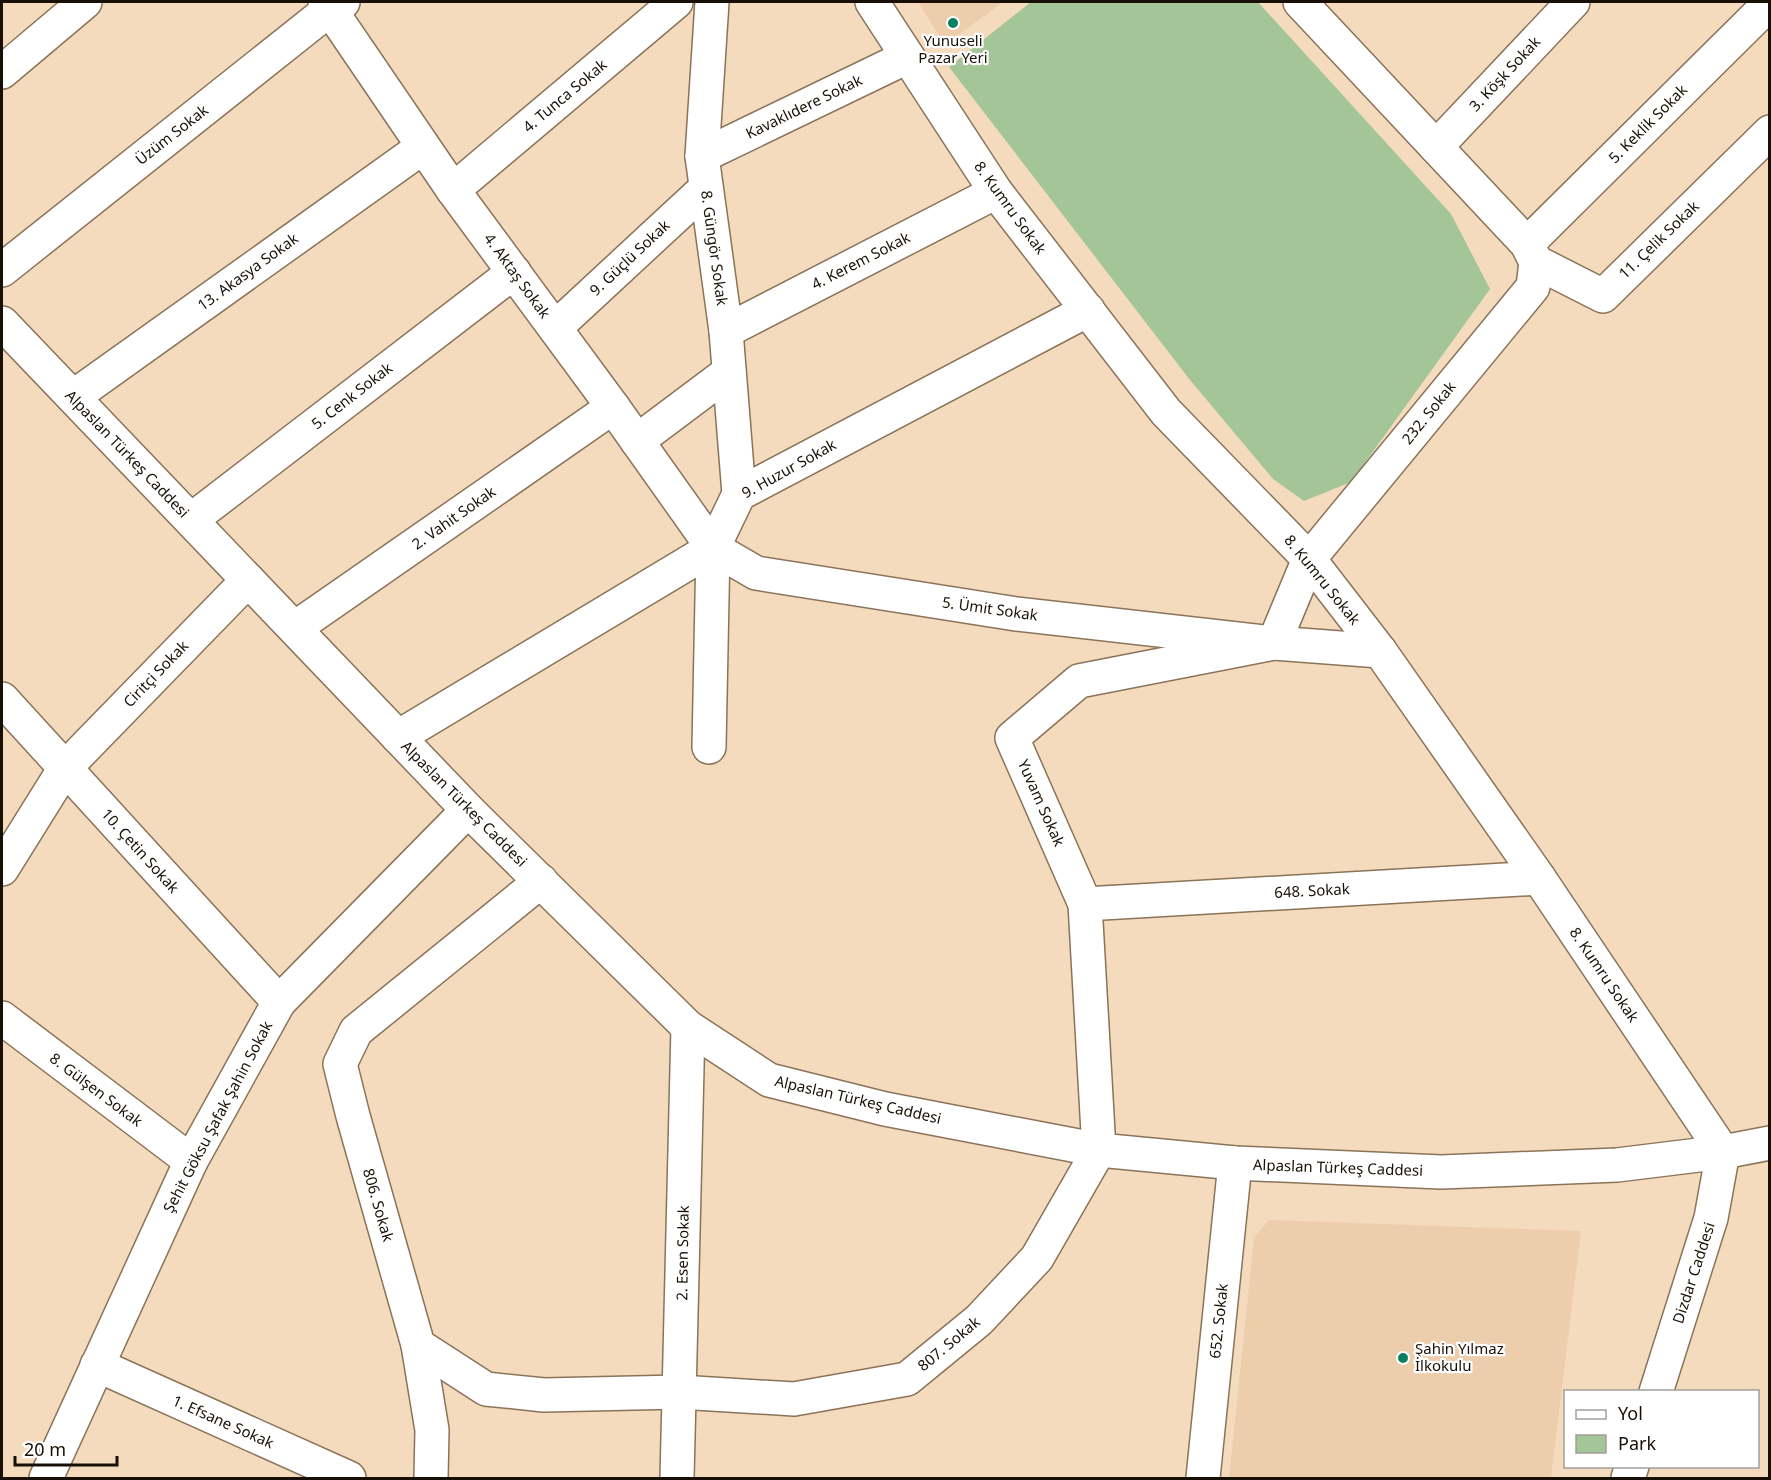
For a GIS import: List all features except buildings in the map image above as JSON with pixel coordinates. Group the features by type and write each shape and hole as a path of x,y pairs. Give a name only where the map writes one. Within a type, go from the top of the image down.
{"street":[{"path":"2,72 85,2"},
{"name":"4. Tunca Sokak","path":"453,190 676,2"},
{"name":"8. Güngör Sokak","path":"712,2 704,172 726,331 739,494"},
{"name":"8. Kumru Sokak","path":"872,2 996,192 1166,411 1310,559 1380,651 1539,879 1723,1152"},
{"name":"3. Köşk Sokak","path":"1436,147 1573,2"},
{"path":"1306,3 1532,253"},
{"name":"5. Keklik Sokak","path":"1532,253 1770,3"},
{"name":"4. Aktaş Sokak","path":"333,4 423,147 453,190 613,407 713,548"},
{"name":"Üzüm Sokak","path":"2,270 333,4"},
{"name":"Kavaklıdere Sokak","path":"704,172 907,57"},
{"name":"11. Çelik Sokak","path":"1532,253 1602,296 1770,132"},
{"name":"13. Akasya Sokak","path":"73,397 423,147"},
{"name":"9. Güçlü Sokak","path":"555,328 704,172"},
{"name":"4. Kerem Sokak","path":"726,331 996,192"},
{"name":"232. Sokak","path":"1274,643 1310,559 1533,287 1532,253"},
{"name":"5. Cenk Sokak","path":"191,520 514,272"},
{"name":"9. Huzur Sokak","path":"713,548 739,494 1088,310"},
{"name":"Alpaslan Türkeş Caddesi","path":"2,323 468,810 688,1027 769,1080 885,1109 1099,1150 1235,1163 1441,1172 1617,1166 1723,1152 1770,1143"},
{"path":"637,441 729,372"},
{"name":"2. Vahit Sokak","path":"295,628 613,407"},
{"path":"398,737 713,548"},
{"path":"709,747 713,548"},
{"name":"5. Ümit Sokak","path":"713,548 756,573 1016,614 1274,643"},
{"name":"Ciritçi Sokak","path":"2,869 65,768 248,580"},
{"path":"1274,643 1380,651"},
{"name":"Yuvam Sokak","path":"1099,1150 1085,904 1012,738 1080,681 1274,643"},
{"name":"10. Çetin Sokak","path":"2,699 279,1002"},
{"name":"Şehit Göksu Şafak Şahin Sokak","path":"46,1479 191,1161 279,1002 468,810"},
{"name":"648. Sokak","path":"1085,904 1539,879"},
{"name":"806. Sokak","path":"431,1479 432,1430 418,1345 340,1064 356,1031 541,881"},
{"name":"8. Gülşen Sokak","path":"2,1018 191,1161"},
{"name":"2. Esen Sokak","path":"677,1479 688,1027"},
{"name":"807. Sokak","path":"679,1392 794,1399 907,1379 979,1320 1037,1258 1099,1150"},
{"name":"Dizdar Caddesi","path":"1657,1390 1712,1218 1723,1152"},
{"name":"652. Sokak","path":"1203,1479 1235,1163"},
{"path":"418,1345 486,1389 544,1395 679,1392"},
{"name":"1. Efsane Sokak","path":"97,1365 350,1479"}],"shaded area":[{"name":"Yunuseli Pazar Yeri","path":"918,2 1003,2 945,45"},
{"name":"Şahin Yılmaz İlkokulu","path":"1269,1220 1581,1231 1551,1478 1229,1478 1254,1238"}],"green space":[{"path":"1031,2 1258,2 1451,214 1490,289 1351,482 1304,501 1273,479 1190,380 949,67"}],"place":[{"name":"Yunuseli Pazar Yeri","path":"953,23"},
{"name":"Şahin Yılmaz İlkokulu","path":"1403,1358"}]}
